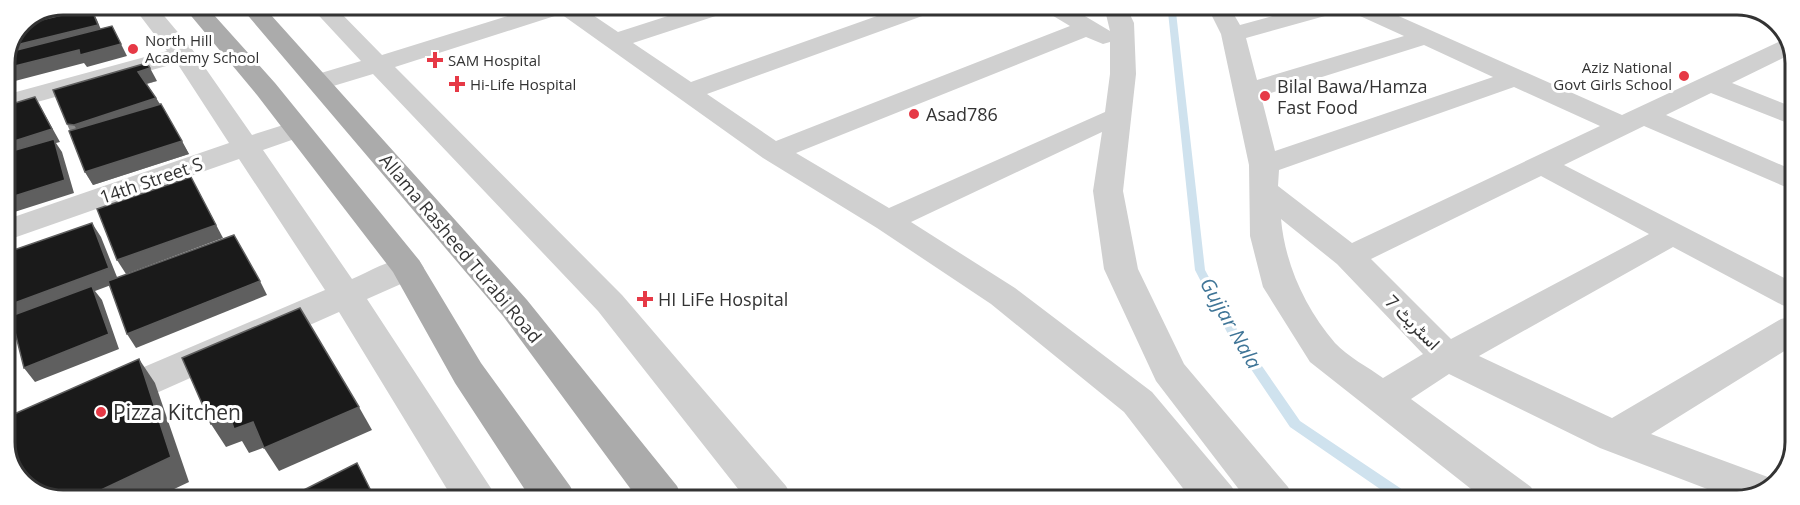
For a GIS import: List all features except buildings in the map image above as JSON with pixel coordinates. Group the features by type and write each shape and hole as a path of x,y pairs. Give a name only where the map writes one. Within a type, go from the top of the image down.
{"main road":[{"path":"202,15 266,89 406,268 468,373 549,490"},
{"name":"Allama Rasheed Turabi Road","path":"259,15 320,82 515,308 655,490"}],"street":[{"path":"151,15 183,54 346,295 470,490"},
{"path":"330,15 610,303 764,490"},
{"path":"320,82 535,15"},
{"path":"577,15 773,152 888,221 1003,296 1138,402 1209,490"},
{"path":"615,41 695,15"},
{"path":"688,92 903,15"},
{"path":"1067,15 1116,46 1123,46"},
{"path":"1118,15 1122,24 1123,74 1108,191 1121,269 1169,371 1262,488"},
{"path":"1264,15 1225,20 1245,92 1264,177 1266,236 1280,287 1323,353 1503,490"},
{"path":"1377,15 1514,78 1785,178"},
{"path":"773,152 1087,28"},
{"path":"1245,92 1426,37"},
{"path":"1349,257 1783,49"},
{"path":"15,100 183,54"},
{"path":"1264,177 1514,78"},
{"path":"1711,84 1785,114"},
{"path":"888,221 1104,120 1116,122"},
{"name":"14th Street S","path":"15,228 296,129"},
{"path":"1542,165 1785,292"},
{"name":"اسٹریٹ 7","path":"1264,177 1349,257 1448,357 1614,437 1750,488"},
{"path":"1382,398 1448,357 1673,234"},
{"path":"82,410 406,268"},
{"path":"1614,437 1785,333"}],"waterway":[{"name":"Gujjar Nala","path":"1172,15 1200,270 1234,335 1295,424 1392,490"}],"place":[{"name":"North Hill Academy School","path":"133,49"},
{"name":"SAM Hospital","path":"435,60"},
{"name":"Aziz National Govt Girls School","path":"1684,76"},
{"name":"Hi-Life Hospital","path":"457,84"},
{"name":"Bilal Bawa/Hamza Fast Food","path":"1265,96"},
{"name":"Asad786","path":"914,114"},
{"name":"HI LiFe Hospital","path":"645,299"},
{"name":"Pizza Kitchen","path":"101,412"}]}
